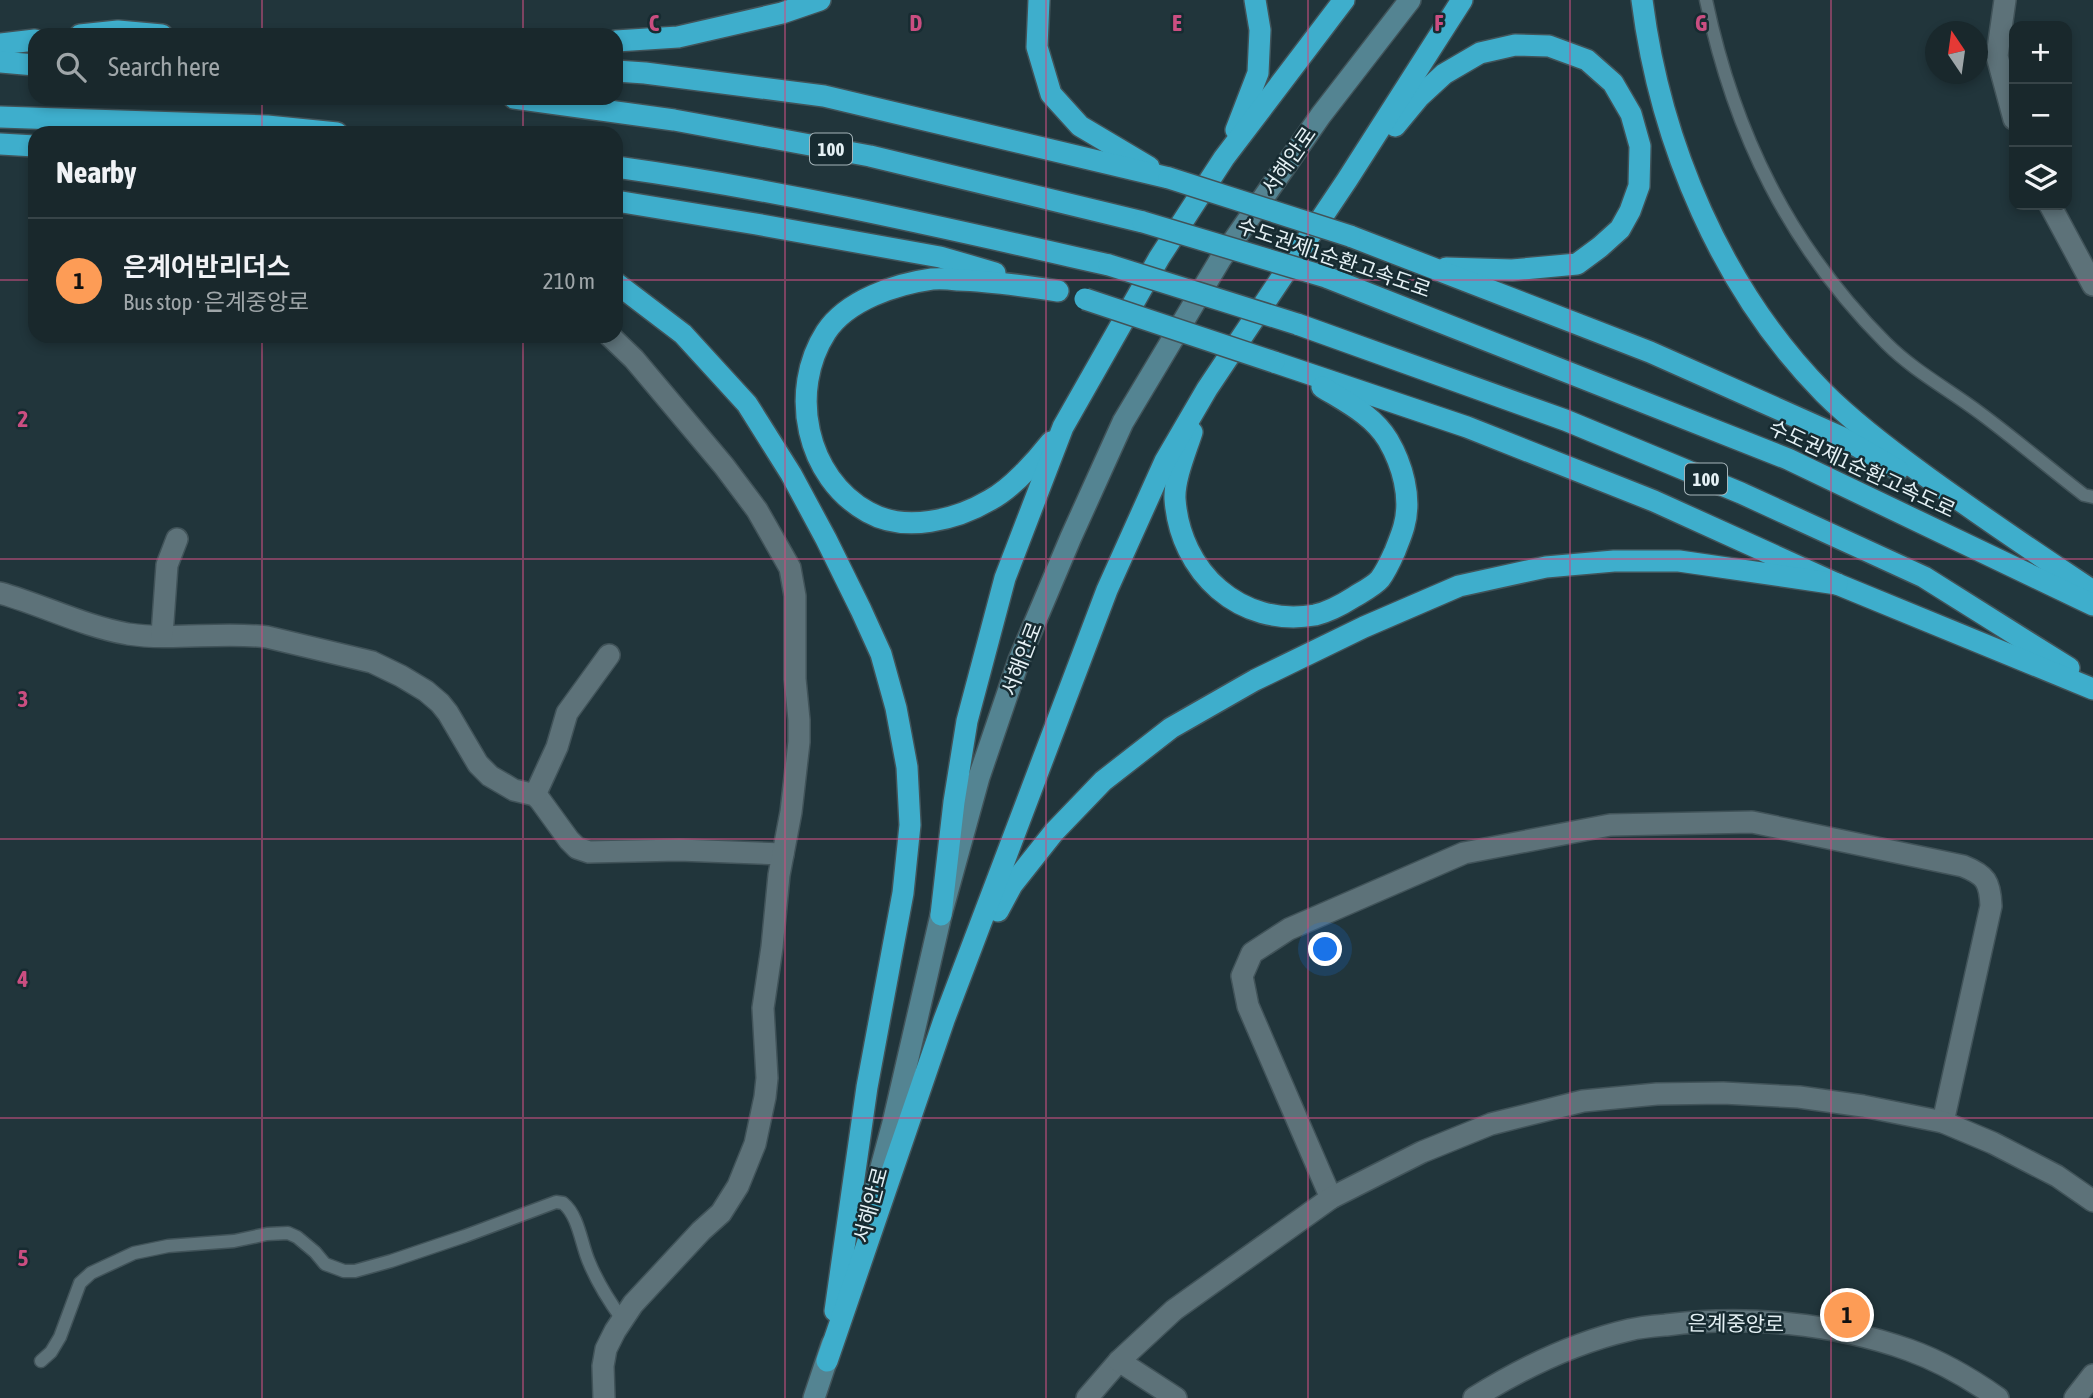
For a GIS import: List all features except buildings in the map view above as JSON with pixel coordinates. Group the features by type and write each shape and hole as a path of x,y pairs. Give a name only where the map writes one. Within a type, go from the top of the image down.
{"highway":[{"path":"623,41 678,37 782,13 820,0"},
{"path":"1039,0 1037,47 1051,94 1080,126 1169,178"},
{"path":"1224,158 1258,73 1260,30 1255,0"},
{"path":"941,915 954,802 967,721 1004,578 1063,427 1159,258 1224,158 1344,0"},
{"path":"828,1361 944,1020 1107,590 1165,461 1207,390 1347,180 1462,0"},
{"path":"1642,0 1668,126 1704,220 1750,301 1787,353 1826,395 1885,446 1993,525 2093,591"},
{"path":"0,44 28,41"},
{"path":"1347,180 1419,97 1444,74 1480,53 1515,45 1549,46 1587,60 1613,83 1631,114 1640,146 1639,186 1620,229 1577,264 1512,270 1434,267"},
{"path":"0,62 28,64"},
{"path":"623,71 824,96 1169,178 1350,236 1650,352 1842,437 1993,525"},
{"name":"수도권제1순환고속도로","path":"565,105 674,120 870,156 1143,222 1326,276 1788,459 2093,605"},
{"path":"0,117 267,126"},
{"path":"0,145 28,146"},
{"name":"100","path":"623,168 699,178 886,214 1109,265 1297,324 1565,420 1741,494 1924,577 2093,683"},
{"path":"623,202 756,223 940,257 1085,299 1466,426 1654,501 1837,584 2093,689"},
{"path":"1058,291 934,278 884,290 852,307 827,331 812,360 806,413 812,444 826,473 844,494 869,513 896,521 929,522 960,514 991,500 1037,459 1063,427"},
{"path":"623,288 682,334 747,404 791,474 850,587 881,654 896,708 907,767 910,825 903,893 867,1087 828,1361"},
{"path":"1207,390 1182,461 1175,496 1188,551 1205,577 1228,598 1256,611 1284,615 1317,614 1345,602 1379,580 1405,525 1406,497 1402,468 1387,438 1366,415 1274,362"},
{"path":"944,1020 1012,885 1054,832 1103,781 1171,728 1255,680 1364,627 1459,586 1546,567 1614,561 1679,561 1837,584"}],"main road":[{"name":"서해안로","path":"814,1398 828,1361 893,1123 941,915 979,776 1020,660 1071,537 1123,422 1220,260 1321,115 1410,0"}],"street":[{"path":"2005,0 1997,56 2009,100"},
{"path":"2053,210 2093,285"},
{"path":"604,1398 603,1366 606,1349 622,1320 633,1304 721,1213 738,1186 755,1144 767,1078 763,1009 799,742 794,680 795,596 790,568 757,510 724,466 651,379 617,343"},
{"path":"162,635 167,565 177,539"},
{"path":"0,593 101,628 135,635 250,635 372,662 401,676 440,703 449,713 478,764 489,776 514,790 535,795 569,840 578,848 589,852 679,850 783,854"},
{"path":"535,795 557,747 567,713 609,655"},
{"path":"1331,1198 1248,1006 1242,976 1252,953 1289,929 1464,853 1610,825 1752,822 1977,871 1987,880 1991,890 1991,906 1943,1122"},
{"path":"1087,1398 1119,1361 1174,1310 1331,1198 1422,1152 1491,1124 1583,1101 1657,1094 1723,1093 1863,1106 1943,1122 2046,1170 2093,1201"},
{"name":"은계중앙로","path":"1474,1398 1506,1377 1571,1347 1631,1329 1690,1322 1751,1321 1807,1326 1910,1350 1954,1371 1998,1398"},
{"path":"1119,1361 1176,1398"},
{"path":"2075,1398 2093,1375"}],"lane":[{"path":"1706,0 1723,70 1742,126 1771,189 1821,268 1887,344 1927,378 1979,412 2084,495 2093,497"},
{"path":"41,1361 51,1352 60,1337 80,1283 91,1273 134,1253 167,1246 234,1241 288,1233 298,1237 326,1264 344,1271 355,1271 465,1236 556,1202 563,1203 571,1211 588,1261 603,1294 622,1320"}],"place":[{"name":"은계어반리더스","path":"1847,1315"}]}
